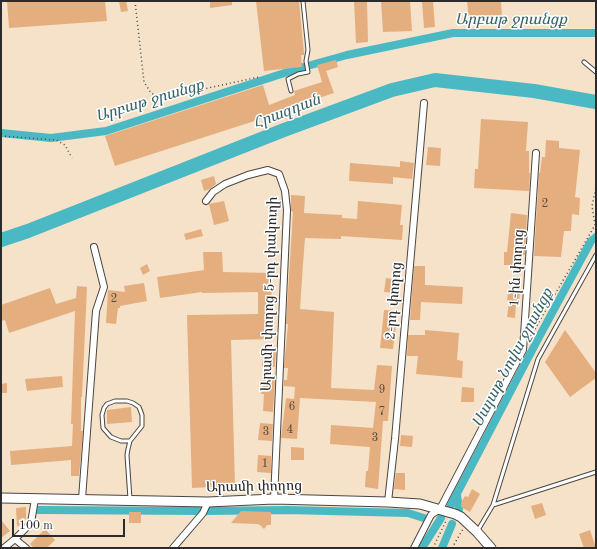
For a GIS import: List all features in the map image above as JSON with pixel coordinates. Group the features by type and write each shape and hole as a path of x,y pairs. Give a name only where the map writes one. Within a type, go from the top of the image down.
{"main road":[{"name":"Արամի փողոց","path":"1,498 208,502 274,500 420,504 461,516 491,548"}],"street":[{"name":"2-րդ փողոց","path":"388,502 395,439 424,103"},
{"name":"1-ին փողոց","path":"414,548 431,515 440,509 523,350 536,153"},
{"name":"Արամի փողոց 5-րդ փակուղի","path":"206,201 213,192 225,184 248,175 268,170 279,174 285,191 287,210 274,500"},
{"path":"82,499 96,311 104,287 94,246"},
{"path":"4,548 31,523 35,499"},
{"path":"173,548 203,513 208,502"},
{"path":"15,539 26,548"}],"lane":[{"path":"290,91 288,79 298,74 308,72 306,61 308,50 303,1"},
{"path":"584,62 596,72"},
{"path":"477,532 493,505 538,359 596,255"},
{"path":"130,441 121,441 111,437 104,428 102,415 107,404 121,400 134,403 139,408 142,415 142,426 130,441 127,455 130,501"},
{"path":"493,505 596,472"}],"path":[{"path":"135,1 144,82 152,93 162,98 259,77"},
{"path":"1,136 56,140 65,145 72,158"},
{"path":"531,336 595,224 592,206 596,187"},
{"path":"433,548 450,512"},
{"path":"452,548 467,522"}],"building":[{"path":"7,1 105,1 107,21 9,28"},
{"path":"119,1 126,1 128,11 121,12"},
{"path":"210,1 232,1 232,5 210,8"},
{"path":"256,1 299,1 304,53 304,55 301,55 302,67 264,71"},
{"path":"354,1 367,1 368,42 356,43"},
{"path":"381,1 410,1 412,31 383,32"},
{"path":"422,1 433,1 435,27 424,28"},
{"path":"467,1 501,1 502,19 469,22"},
{"path":"336,60 338,67 326,71 334,93 295,106 296,108 115,166 105,136 263,85 269,105 295,95 294,91 322,82 317,65"},
{"path":"481,119 528,122 526,151 529,151 529,191 474,188 475,169 478,169"},
{"path":"546,140 559,141 559,148 580,150 575,197 580,198 579,215 572,214 571,231 564,231 561,257 534,256 539,173 542,157 545,157"},
{"path":"428,147 441,148 440,166 426,165"},
{"path":"400,161 414,163 412,179 393,177 393,184 349,181 350,163 400,167"},
{"path":"214,176 216,184 210,189 204,191 201,180"},
{"path":"291,195 305,196 304,213 342,215 342,218 357,219 358,201 402,205 400,225 403,225 402,240 341,236 341,239 305,238 300,309 334,312 331,388 374,390 377,365 392,366 388,421 383,421 378,489 365,487 370,447 330,444 331,425 373,428 376,402 300,398 297,439 281,438 286,398 294,399 295,387 284,386 284,380 287,380 288,368 284,368 288,324 286,324 293,212 291,211"},
{"path":"224,201 229,221 214,225 209,204"},
{"path":"511,213 527,215 525,255 522,255 521,265 504,265 504,252 507,252"},
{"path":"201,229 203,236 186,240 184,234"},
{"path":"203,252 222,252 223,272 272,273 272,339 231,340 235,486 192,488 187,315 258,314 258,292 202,292 160,298 157,277 204,270"},
{"path":"147,264 150,271 143,275 140,268"},
{"path":"414,266 425,266 425,285 463,287 462,304 421,302 420,320 410,320"},
{"path":"386,278 399,280 398,293 384,292"},
{"path":"144,283 147,301 120,306 120,308 118,308 116,324 106,323 108,290 125,292 124,286"},
{"path":"77,286 87,287 81,397 81,431 83,431 79,476 71,476 71,460 11,465 10,451 72,446 73,424 71,424 75,311 9,333 5,320 1,321 1,305 50,288 56,304 76,298"},
{"path":"508,289 520,290 519,304 516,303 515,318 507,317 509,303 507,302"},
{"path":"384,310 398,311 393,349 380,348"},
{"path":"425,330 459,333 457,360 463,361 462,378 416,374 418,356 407,356 408,335 425,335"},
{"path":"565,330 596,373 596,378 570,397 545,362"},
{"path":"264,349 276,350 275,367 262,366"},
{"path":"62,376 63,387 27,391 25,379"},
{"path":"263,378 275,379 273,412 263,411 264,394 261,394"},
{"path":"7,383 7,393 1,393 1,384"},
{"path":"462,387 474,388 474,402 461,402"},
{"path":"131,407 132,422 107,424 107,410"},
{"path":"260,423 273,424 272,441 258,440"},
{"path":"401,435 413,436 412,447 400,446"},
{"path":"291,447 304,448 304,460 291,460"},
{"path":"258,455 271,456 271,473 257,472"},
{"path":"396,473 405,473 405,490 394,489"},
{"path":"472,489 480,494 470,512 461,507 461,503 465,496 468,497"},
{"path":"542,503 546,515 535,519 531,506"},
{"path":"26,507 26,519 17,527 16,508"},
{"path":"241,511 271,512 271,525 267,525 264,529 257,524 231,523"},
{"path":"129,512 141,512 141,523 129,523"},
{"path":"1,520 10,531 1,538"},
{"path":"45,529 55,540 47,548 34,548 30,544"},
{"path":"590,530 596,548 584,548 579,534"}],"waterway":[{"name":"Արբաթ ջրանցք","path":"311,65 347,55 453,33 596,33"},
{"name":"Արբաթ ջրանցք","path":"1,133 51,138 106,131 303,67"},
{"name":"Հրազդան","path":"1,240 28,231 284,130 392,90 435,80 534,91 596,102"},
{"name":"Սայաթ Նովա ջրանցք","path":"451,505 591,241 596,237"},
{"name":"Սայաթ Նովա ջրանցք","path":"457,495 459,509"},
{"path":"38,510 199,511"},
{"path":"208,511 287,510 408,513 427,519"},
{"name":"Սայաթ Նովա ջրանցք","path":"422,548 441,518"},
{"name":"Սայաթ Նովա ջրանցք","path":"442,548 452,524"}]}
